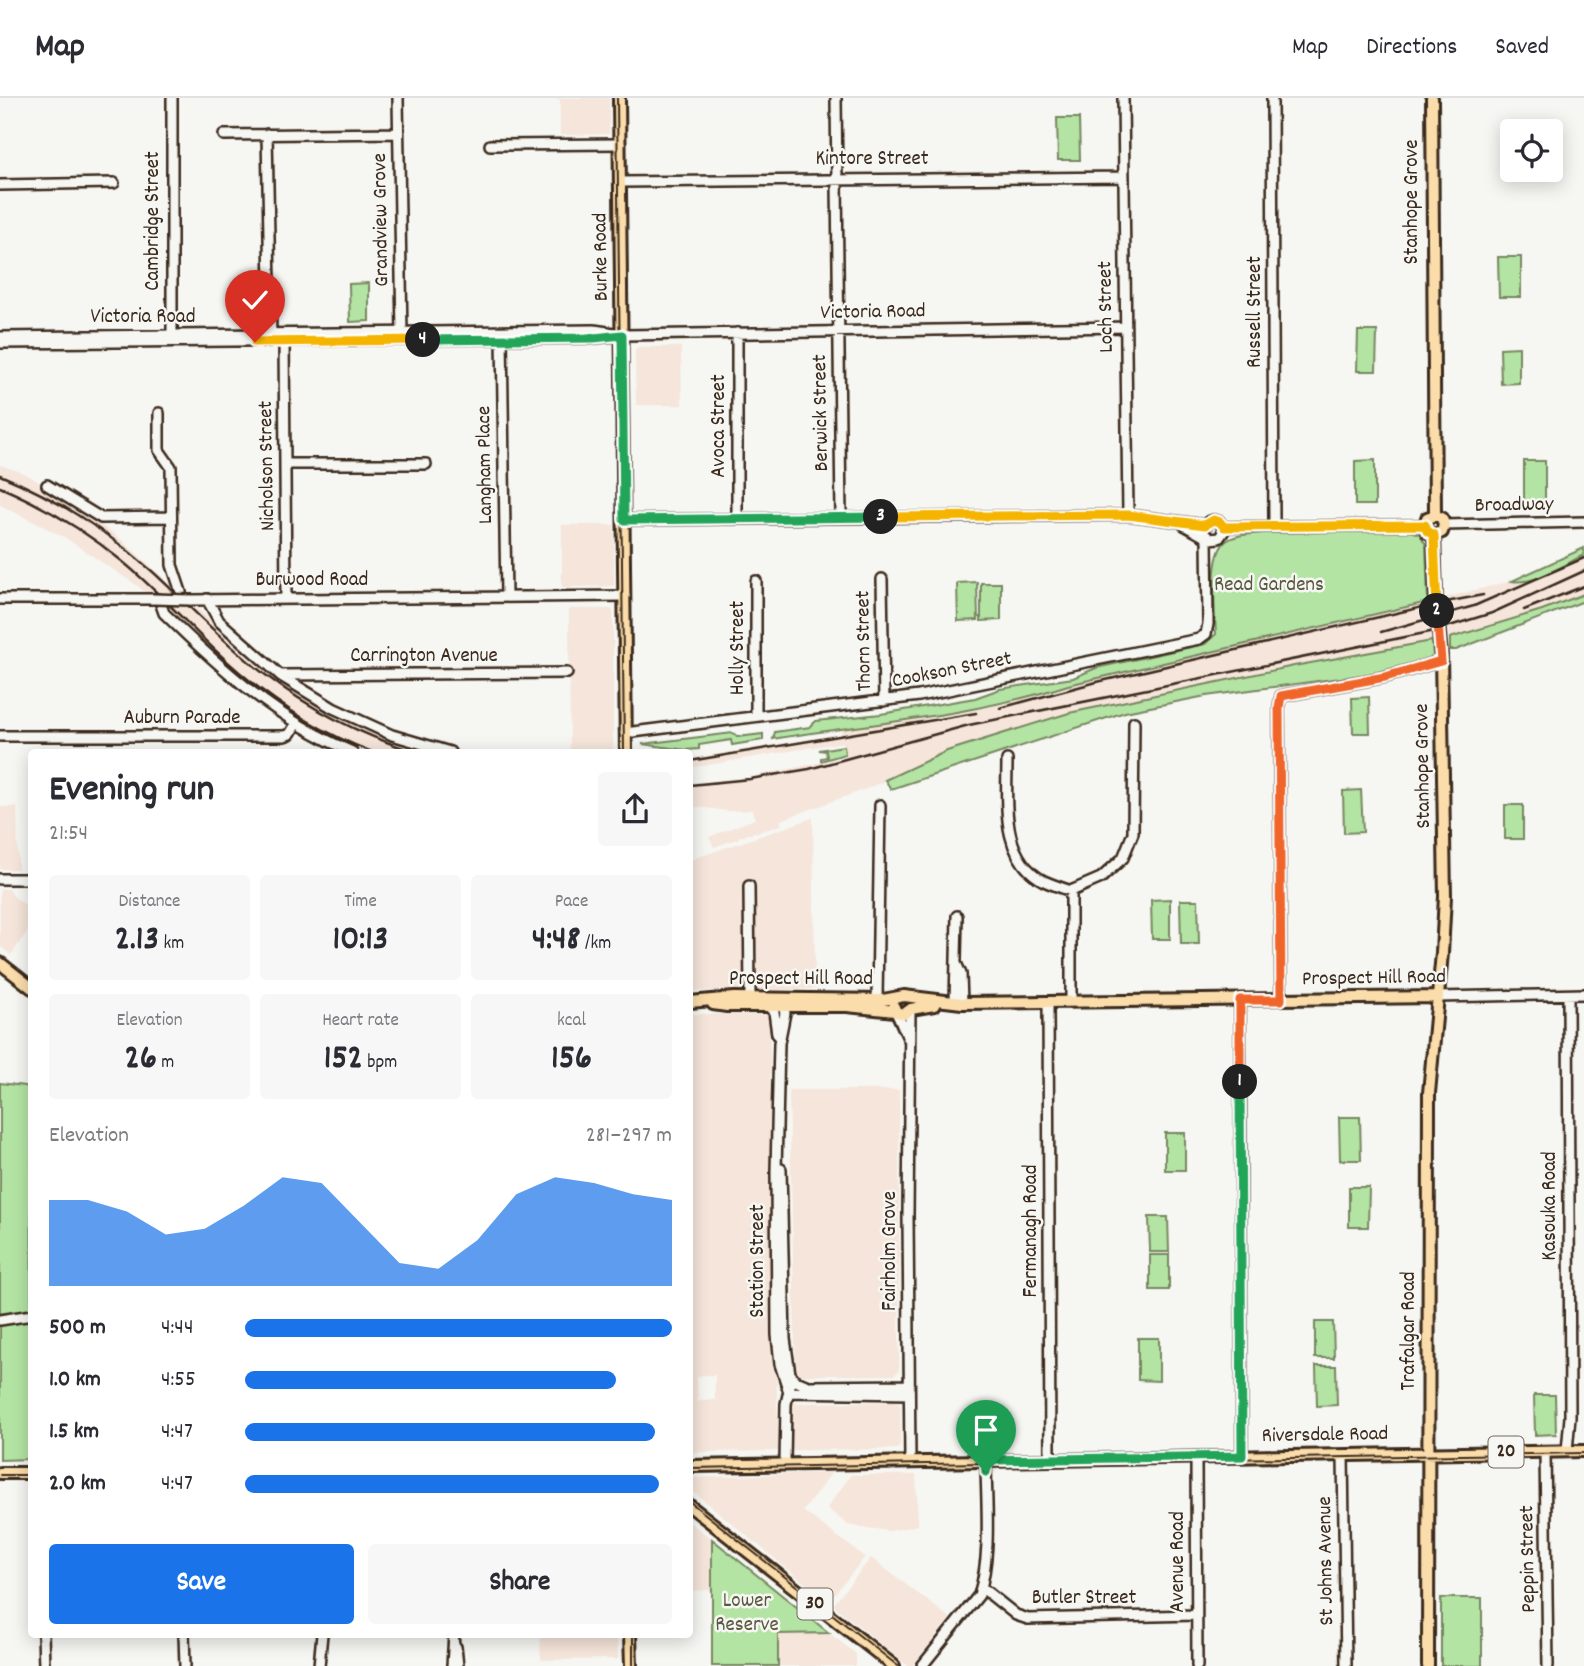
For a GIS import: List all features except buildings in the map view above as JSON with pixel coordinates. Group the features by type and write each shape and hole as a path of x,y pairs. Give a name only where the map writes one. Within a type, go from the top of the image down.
{"main road":[{"name":"Burke Road","path":"619,98 626,749"},
{"name":"Stanhope Grove","path":"1432,98 1435,515"},
{"path":"1435,515 1442,518 1444,525 1442,532 1434,535 1427,531 1425,525 1427,519 1435,515"},
{"name":"Stanhope Grove","path":"1434,535 1441,658 1445,896 1443,953 1437,997"},
{"path":"0,963 28,985"},
{"path":"903,997 912,1003 911,1010 904,1014 895,1012 894,1004 903,997"},
{"name":"Prospect Hill Road","path":"693,1002 814,1001 879,1004 903,997 959,1002 1048,1002 1437,997"},
{"name":"Trafalgar Road","path":"1428,1666 1429,1093 1437,997"},
{"name":"Prospect Hill Road","path":"783,1006 799,1006 814,1001"},
{"path":"767,1002 779,1002 783,1006"},
{"name":"Prospect Hill Road","path":"911,1010 959,1002"},
{"name":"Prospect Hill Road","path":"879,1004 895,1012"},
{"name":"Riversdale Road","path":"693,1466 1575,1451"},
{"path":"0,1473 28,1473"},
{"name":"30","path":"693,1508 894,1666"},
{"path":"631,1638 631,1666"}],"street":[{"name":"Cambridge Street","path":"172,98 172,340"},
{"name":"Grandview Grove","path":"398,98 402,336"},
{"name":"Berwick Street","path":"836,98 841,517"},
{"name":"Loch Street","path":"1123,98 1128,515"},
{"name":"Russell Street","path":"1272,98 1274,526"},
{"path":"224,135 398,133"},
{"path":"267,134 271,338"},
{"path":"490,145 620,144"},
{"name":"Kintore Street","path":"620,181 1124,177"},
{"path":"0,186 114,183"},
{"name":"Victoria Road","path":"0,337 47,340 172,340 502,335 594,330 622,335 1125,327"},
{"name":"Avoca Street","path":"737,333 737,518"},
{"name":"Langham Place","path":"502,335 506,597"},
{"name":"Nicholson Street","path":"284,338 286,598"},
{"name":"Victoria Road","path":"0,343 47,340"},
{"path":"159,413 159,450 171,467 172,568 184,597"},
{"path":"286,464 426,464"},
{"path":"47,485 101,518 171,517"},
{"path":"624,520 1128,515 1177,521 1206,532 1213,539 1221,534 1261,526 1425,525"},
{"path":"1206,532 1214,520 1220,522 1221,534 1208,557"},
{"name":"Broadway","path":"1444,525 1584,522"},
{"name":"Cookson Street","path":"625,733 884,701 1199,639 1206,634 1208,624 1206,532"},
{"name":"Thorn Street","path":"882,579 884,701"},
{"name":"Holly Street","path":"756,581 756,716"},
{"name":"Burwood Road","path":"0,599 157,601 184,597 625,596"},
{"path":"207,599 219,621 281,676 333,708 391,735 440,749"},
{"path":"157,601 164,613 222,669 263,702 296,724 346,749"},
{"path":"1281,1000 1281,696 1385,677 1441,658"},
{"name":"Carrington Avenue","path":"281,676 567,673"},
{"path":"1007,760 1007,823 1018,858 1042,880 1071,891 1101,878 1123,858 1133,833 1134,722"},
{"name":"Auburn Parade","path":"0,736 284,736 290,734 296,724"},
{"path":"879,1004 880,805"},
{"path":"0,879 28,879"},
{"path":"749,886 750,1002"},
{"path":"1071,891 1071,1001"},
{"path":"958,916 959,1002"},
{"name":"Kasouka Road","path":"1568,995 1570,1417 1575,1451"},
{"name":"Prospect Hill Road","path":"1437,997 1584,995"},
{"path":"1240,1000 1242,1456"},
{"name":"Station Street","path":"767,1002 774,1013 779,1043"},
{"name":"Fermanagh Road","path":"1048,1002 1050,1460"},
{"name":"Station Street","path":"783,1006 779,1043 778,1128 780,1271 781,1321 789,1392"},
{"path":"783,1020 790,1010 799,1006"},
{"name":"Fairholm Grove","path":"910,1462 911,1010"},
{"name":"Fairholm Grove","path":"895,1012 909,1040"},
{"path":"0,1320 28,1316"},
{"name":"Station Street","path":"784,1360 790,1374 786,1404 785,1463"},
{"path":"790,1374 794,1380 805,1386 843,1389"},
{"path":"789,1392 909,1389"},
{"name":"Peppin Street","path":"1545,1452 1548,1666"},
{"name":"St Johns Avenue","path":"1343,1455 1346,1666"},
{"name":"Avenue Road","path":"1196,1457 1197,1666"},
{"path":"922,1666 979,1595 986,1542 986,1460"},
{"name":"Butler Street","path":"981,1587 1016,1615 1028,1619 1196,1615"},
{"path":"43,1638 44,1666"},
{"path":"184,1638 186,1666"},
{"path":"319,1666 322,1638"},
{"path":"452,1666 454,1638"},
{"path":"454,1638 458,1666"},
{"path":"322,1647 325,1666"}],"shaded area":[{"path":"545,98 609,98 609,134 560,135 560,99"},
{"path":"638,347 681,347 682,405 636,405 635,350"},
{"path":"0,465 28,475 117,536 264,668 303,695 364,729 424,749 356,749 299,720 258,692 138,586 64,537 0,505"},
{"path":"562,525 614,525 614,586 562,587"},
{"path":"1584,555 1584,594 1542,610 1449,638 1444,598 1512,581 1520,583"},
{"path":"1428,602 1432,641 1294,666 1069,713 947,751 904,773 781,820 781,825 739,836 714,847 709,837 755,819 752,810 729,811 693,806 693,783 748,778 845,757 843,742 693,767 693,759 841,734 841,729 987,707 1068,685"},
{"path":"569,609 611,609 613,749 570,749"},
{"path":"0,807 17,807 18,869 0,869"},
{"path":"813,818 815,989 693,991 693,859"},
{"path":"0,889 9,889 13,896 28,907 28,930 11,955 0,946"},
{"path":"693,1014 769,1015 778,1451 693,1452","holes":["702,1375 715,1375 715,1400 696,1401 697,1378"]},
{"path":"789,1090 899,1090 899,1371 894,1375 796,1375"},
{"path":"897,1402 900,1405 900,1446 897,1449 790,1450 789,1408 792,1403"},
{"path":"832,1472 803,1511 865,1557 828,1602 693,1491 693,1478"},
{"path":"851,1475 916,1475 918,1525 889,1531 848,1525 827,1508"},
{"path":"693,1525 712,1539 711,1590 693,1591"},
{"path":"871,1558 950,1618 912,1666 908,1666 833,1605"},
{"path":"829,1633 856,1654 856,1666 778,1666 778,1634"},
{"path":"540,1638 617,1638 618,1659 541,1660"}],"green space":[{"path":"1057,118 1079,118 1080,160 1058,160"},
{"path":"1498,257 1521,257 1521,297 1499,297"},
{"path":"369,283 369,321 350,322 349,284"},
{"path":"1358,331 1377,331 1376,371 1357,371"},
{"path":"1519,347 1519,383 1501,384 1500,348"},
{"path":"1375,460 1375,505 1355,505 1355,461"},
{"path":"1524,461 1545,461 1545,501 1524,501"},
{"name":"Read Gardens","path":"1409,531 1420,534 1426,545 1428,602 995,704 922,718 773,739 775,732 810,727 816,721 881,714 975,698 1000,689 1073,678 1096,668 1205,644 1216,634 1214,586 1217,560 1220,549 1233,537 1263,533"},
{"path":"1584,548 1584,555 1549,573 1530,580 1512,581"},
{"path":"977,582 978,620 958,621 957,583"},
{"path":"981,583 1001,583 1001,620 981,621"},
{"path":"1584,594 1584,601 1450,650 1450,638"},
{"path":"1432,641 1433,656 1426,660 1370,674 1206,696 1125,712 891,789 885,780 947,751 1069,713 1294,666"},
{"path":"1369,697 1370,733 1353,733 1352,698"},
{"path":"733,733 738,737 763,734 763,740 732,745 731,740 699,745 699,749 642,744"},
{"path":"844,746 845,754 821,761 821,758 827,757 826,751 819,750"},
{"path":"1361,790 1363,832 1344,833 1343,791"},
{"path":"1505,805 1523,805 1523,839 1505,839"},
{"path":"1170,899 1170,939 1152,939 1151,900"},
{"path":"1180,900 1198,900 1199,944 1181,944"},
{"path":"0,1083 28,1086 28,1459 0,1460"},
{"path":"1339,1117 1360,1117 1361,1160 1340,1160"},
{"path":"1165,1133 1185,1133 1185,1170 1165,1170"},
{"path":"1349,1187 1369,1187 1368,1227 1349,1227"},
{"path":"1149,1217 1168,1217 1169,1252 1150,1252"},
{"path":"1150,1255 1169,1255 1169,1290 1150,1290"},
{"path":"1315,1322 1333,1322 1334,1358 1315,1358"},
{"path":"1138,1338 1159,1338 1159,1381 1138,1380"},
{"path":"1316,1366 1336,1366 1337,1405 1317,1406"},
{"path":"1534,1395 1555,1395 1556,1434 1535,1435"},
{"name":"Lower Reserve","path":"712,1539 829,1633 778,1634 778,1666 712,1666"},
{"path":"1441,1598 1482,1598 1482,1666 1441,1666"}],"tram line":[{"path":"617,98 624,749"},
{"path":"693,1468 1584,1453"},
{"path":"0,1475 28,1475"},
{"path":"693,1504 898,1666"},
{"path":"633,1638 633,1666"}],"railway":[{"path":"0,475 61,505 118,543 153,572 221,637 280,686 355,729 407,749"},
{"path":"0,487 64,520 109,551 147,583 233,667 270,696 309,722 365,749"},
{"path":"1381,632 1474,606 1584,558"},
{"path":"693,785 809,769 969,725 1430,632 1492,613 1584,571"},
{"path":"1524,610 1584,586"},
{"path":"1446,602 1483,595"},
{"path":"1000,708 1097,682 1427,606"},
{"path":"693,760 976,713"}],"route":[{"path":"255,342 594,338 622,335 624,520 1128,515 1205,525 1217,520 1224,527 1425,525 1427,531 1434,535 1441,661 1385,677 1281,696 1281,1000 1240,1000 1242,1456 986,1460 986,1472"}]}
